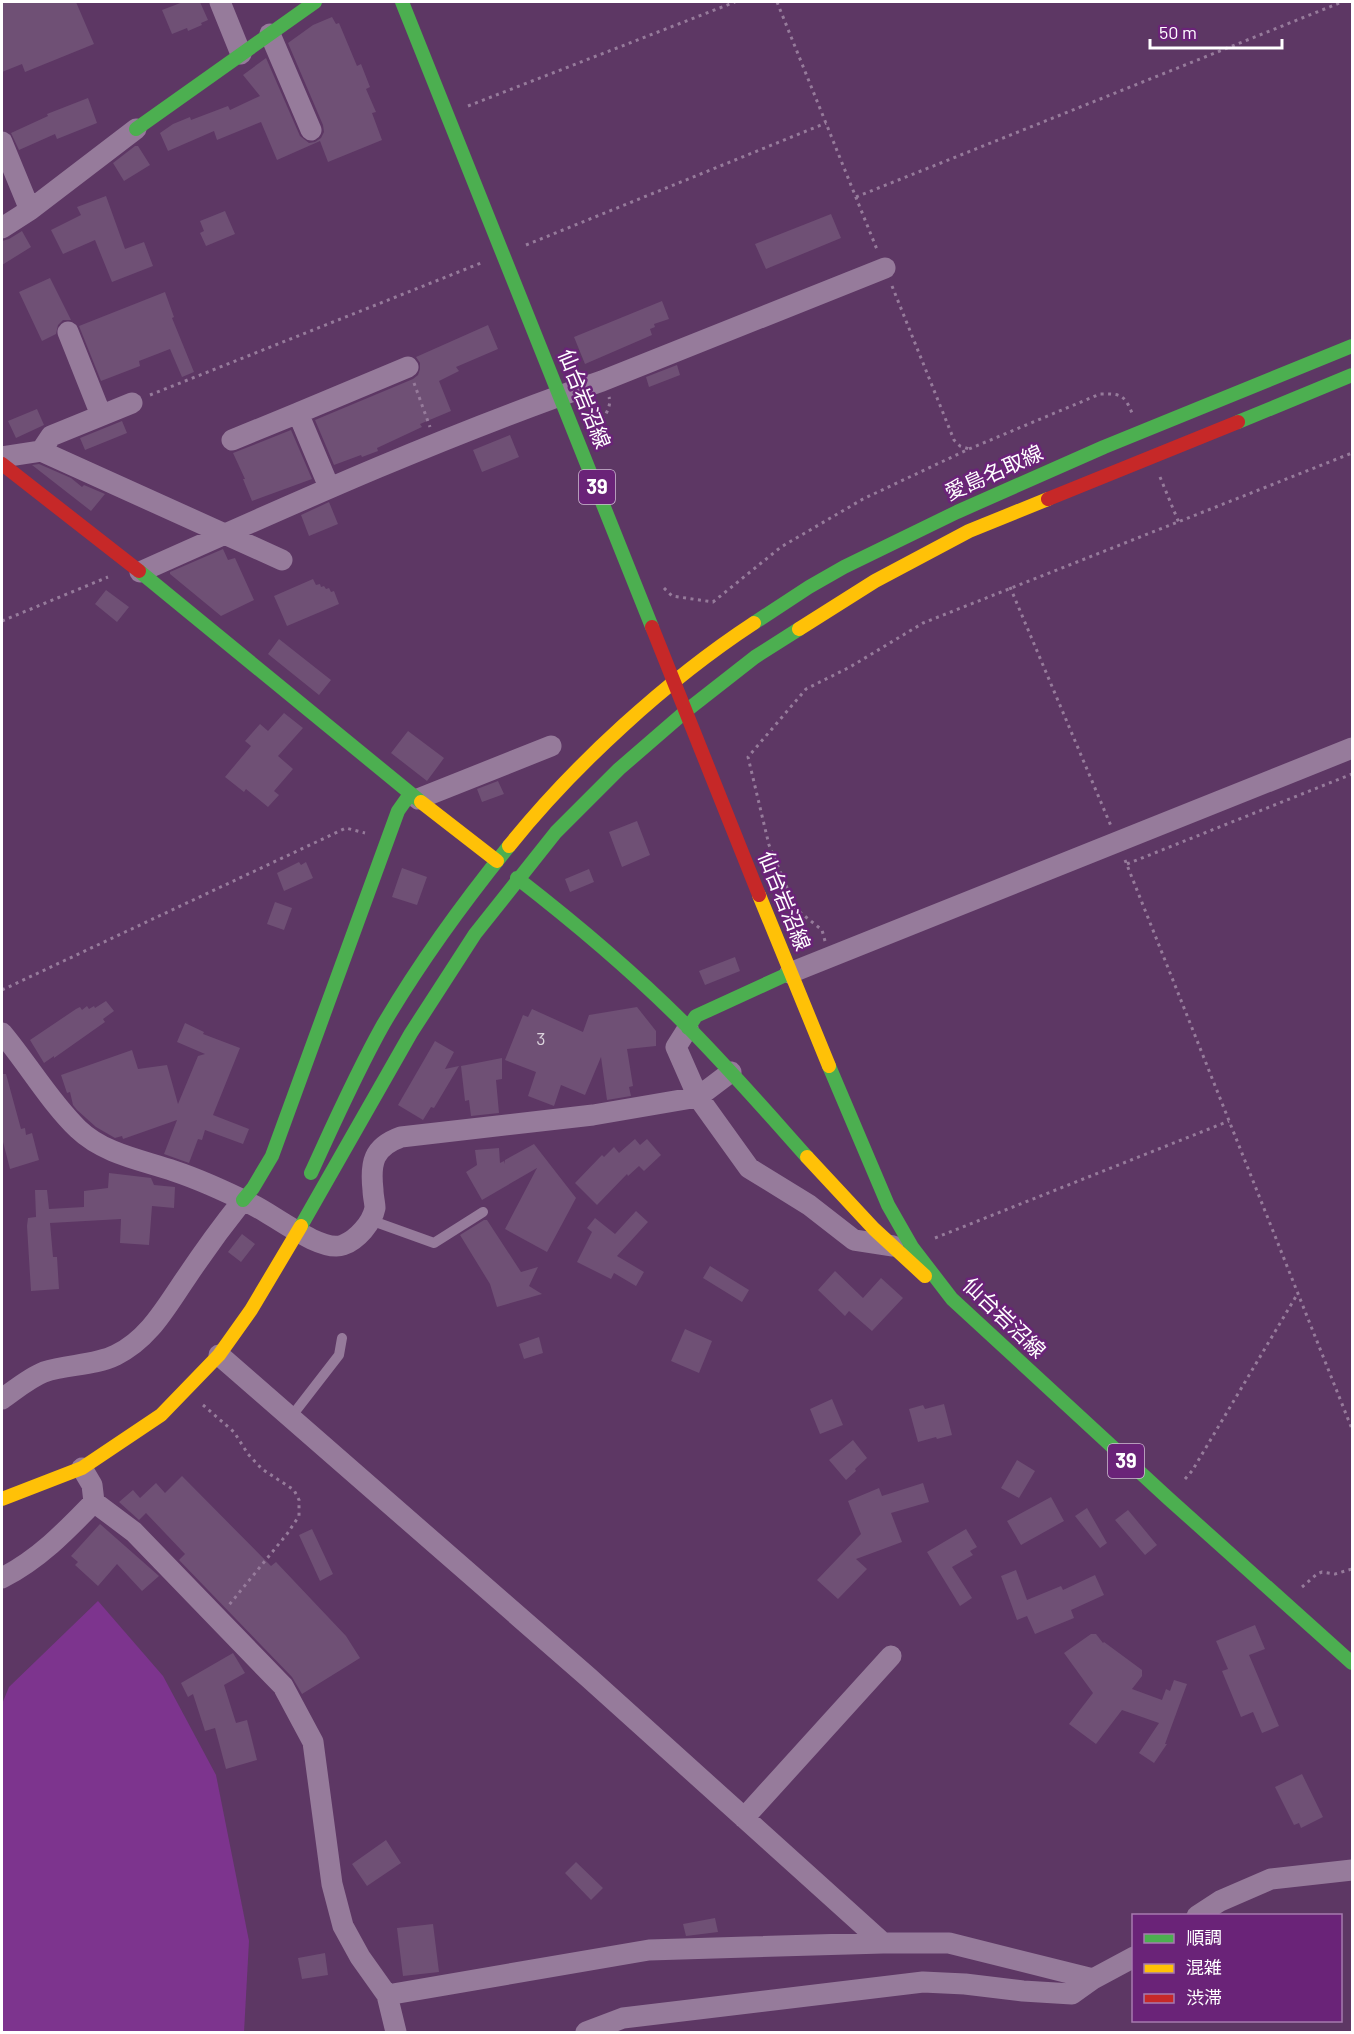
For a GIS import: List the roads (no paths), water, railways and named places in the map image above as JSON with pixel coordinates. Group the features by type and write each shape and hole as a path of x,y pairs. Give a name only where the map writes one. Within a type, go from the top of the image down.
{"street":[{"path":"220,2 241,54"},
{"path":"2,228 30,210 136,129 315,2"},
{"name":"仙台岩沼線","path":"402,2 790,973 888,1205 912,1247 952,1299 1169,1499 1353,1663"},
{"path":"270,34 311,130"},
{"path":"2,142 30,210"},
{"path":"140,572 329,488 885,268"},
{"path":"68,332 101,415"},
{"name":"愛島名取線","path":"298,1231 305,1187 368,1054 427,955 465,901 534,816 639,711 729,639 810,585 907,536 1017,485 1353,346"},
{"path":"232,441 408,367"},
{"name":"愛島名取線","path":"2,1499 82,1468 160,1414 187,1390 219,1355 251,1310 411,1033 475,934 556,832 643,747 686,711 765,651 876,581 969,531 1353,375"},
{"path":"41,451 51,436 132,403"},
{"path":"298,413 329,488"},
{"path":"2,457 41,451 282,560"},
{"path":"2,464 140,572 497,861"},
{"path":"2,1399 44,1372 115,1355 141,1339 162,1315 219,1229 253,1188 272,1156 398,811 414,796 551,746"},
{"path":"912,1247 854,1240 809,1205 749,1168 699,1097 676,1047 696,1016 790,973 1353,748"},
{"path":"518,878 598,943 688,1028 889,1245 952,1299"},
{"path":"2,1033 79,1130 107,1149 225,1191 324,1244 341,1246 357,1238 370,1220 375,1209 371,1174 372,1161 389,1141 401,1137 593,1115 699,1097 731,1072"},
{"path":"219,1355 580,1670 883,1943"},
{"path":"82,1468 92,1485 94,1502 134,1532 283,1686 313,1742 332,1884 343,1926 360,1957 387,1995 396,2032"},
{"path":"2,1578 23,1568 39,1555 94,1502"},
{"path":"744,1818 891,1656"},
{"path":"1200,1914 1220,1901 1271,1879 1353,1870"},
{"path":"387,1995 649,1950 883,1943 949,1943 1093,1978"},
{"path":"586,2032 623,2018 923,1982 1072,1994 1093,1978 1132,1957"}],"lane":[{"path":"370,1220 434,1243 483,1212"},
{"path":"291,1418 339,1355 342,1338"}]}
